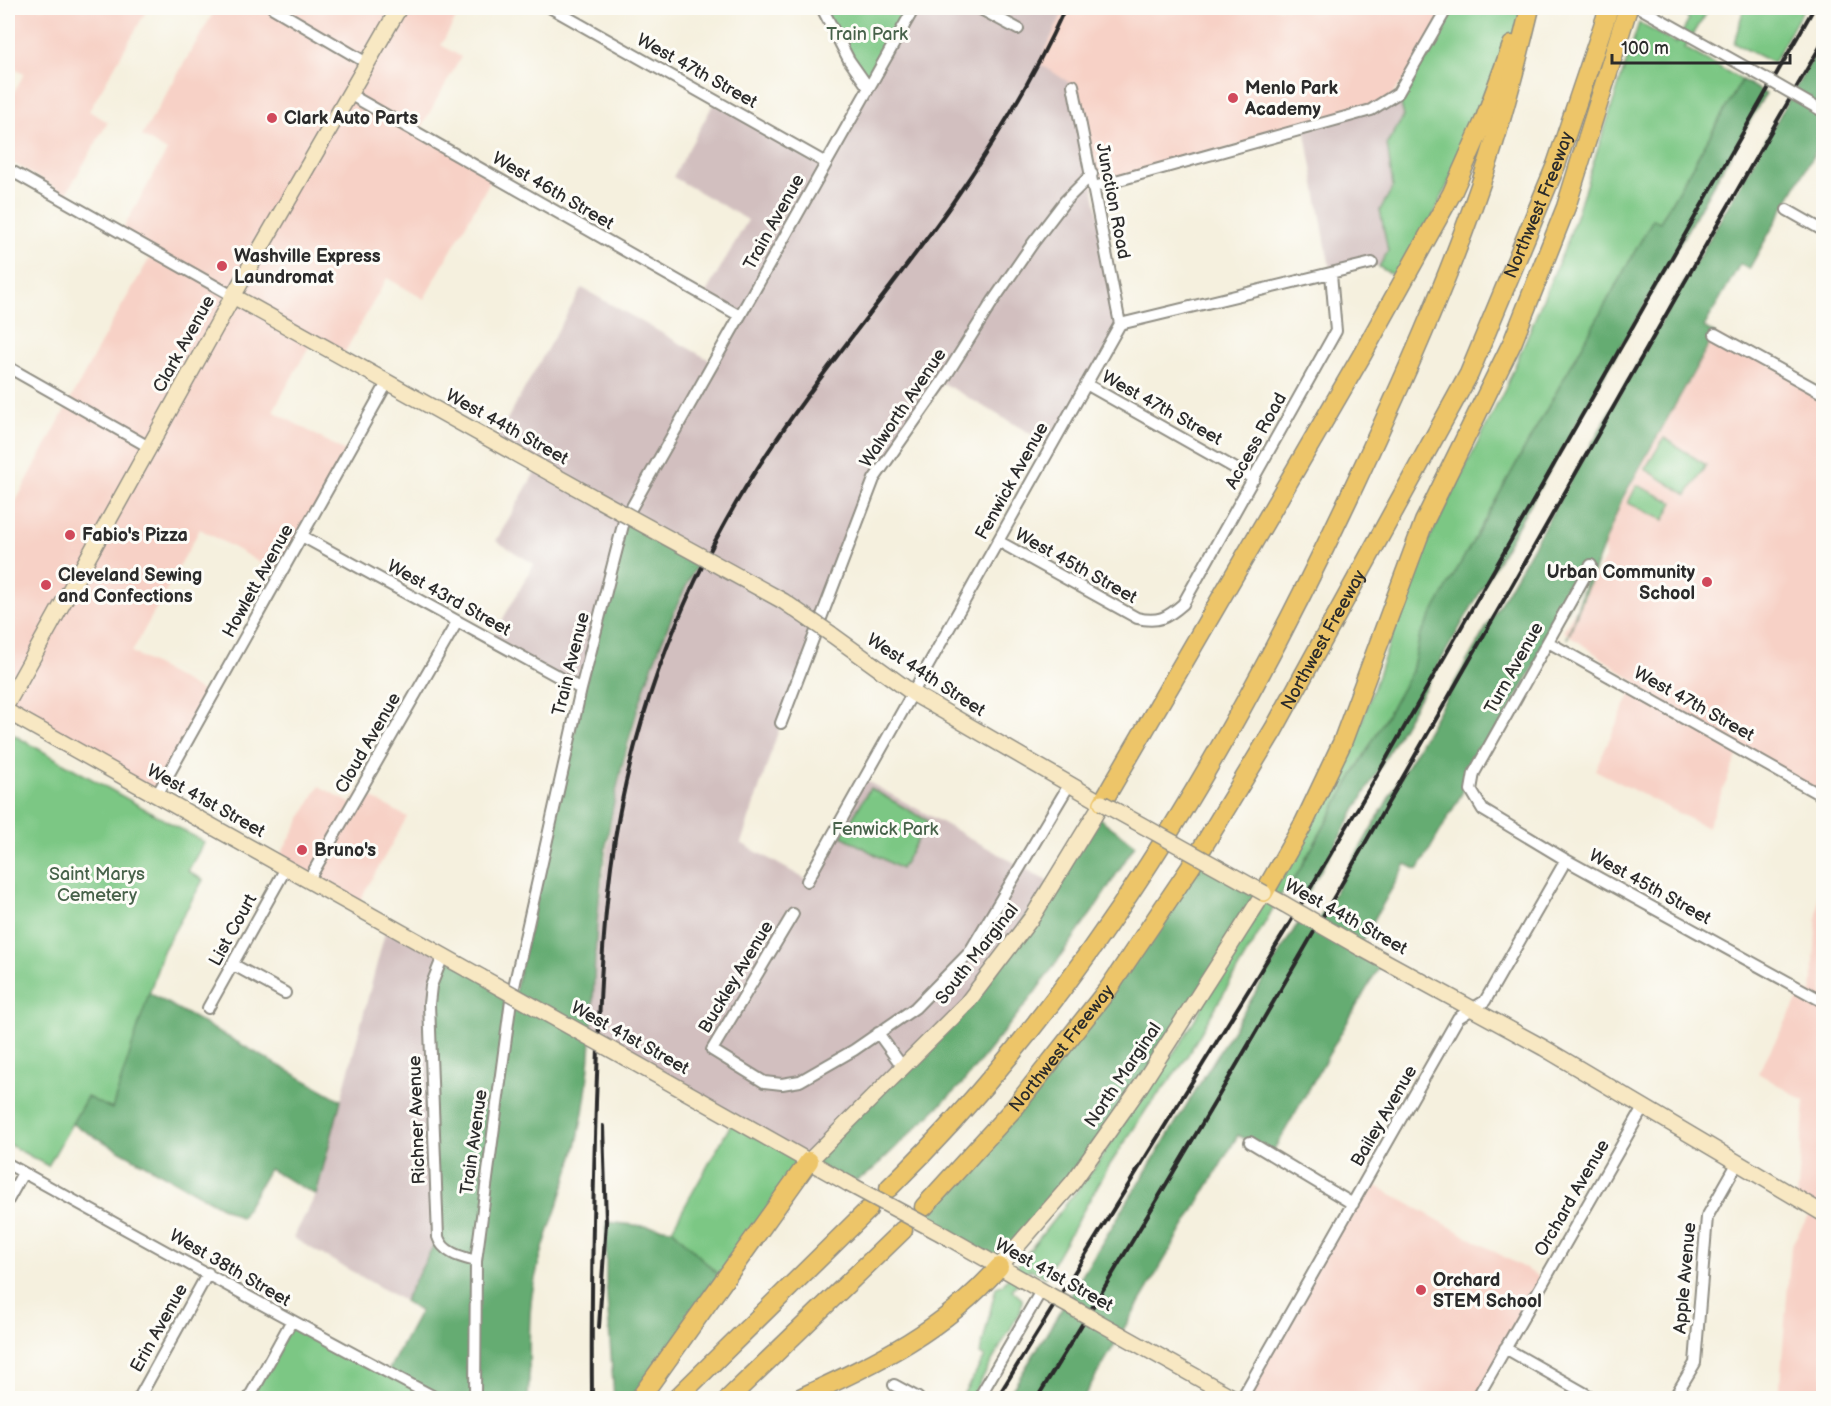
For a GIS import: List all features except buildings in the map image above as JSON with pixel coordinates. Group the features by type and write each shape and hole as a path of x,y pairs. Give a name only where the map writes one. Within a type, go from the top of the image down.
{"highway":[{"path":"1102,803 1362,355 1452,193 1484,121 1504,63 1530,8"},
{"name":"Northwest Freeway","path":"889,1188 998,1069 1111,921 1196,788 1263,670 1301,598 1372,448 1435,305 1490,157 1530,8"},
{"name":"Northwest Freeway","path":"924,1207 1015,1107 1108,988 1190,868 1280,719 1469,374 1556,165 1609,8"},
{"path":"1263,893 1304,823 1342,743 1424,522 1513,341 1566,207 1628,8"},
{"path":"640,1398 809,1161"},
{"path":"677,1398 868,1210"},
{"path":"729,1398 903,1230"},
{"path":"800,1398 894,1353 924,1335 961,1305 999,1267"}],"street":[{"path":"273,8 367,63"},
{"name":"Clark Avenue","path":"8,702 233,296 399,8"},
{"name":"West 47th Street","path":"550,8 826,163"},
{"path":"822,8 849,60 868,87"},
{"name":"Train Avenue","path":"475,1398 476,1261 511,1000 581,689 624,521 914,8"},
{"path":"979,8 1018,29"},
{"path":"1094,187 1371,110 1398,93 1448,8"},
{"path":"1640,8 1824,112"},
{"name":"Junction Road","path":"1073,85 1120,324"},
{"name":"West 46th Street","path":"349,94 740,316"},
{"name":"West 44th Street","path":"8,170 387,383 729,569 783,601 914,694 1069,785 1470,1010 1544,1048 1824,1214"},
{"name":"Walworth Avenue","path":"781,723 874,479 942,382 1033,243 1065,201 1092,174"},
{"path":"1787,210 1824,231"},
{"path":"1120,324 1372,263"},
{"name":"Access Road","path":"1172,613 1183,604 1336,331 1331,274"},
{"name":"Fenwick Avenue","path":"807,880 914,694 1120,324"},
{"path":"1715,334 1824,394"},
{"path":"8,367 149,447"},
{"name":"Howlett Avenue","path":"157,795 387,383"},
{"name":"West 47th Street","path":"1086,384 1254,479"},
{"name":"West 43rd Street","path":"302,536 581,689"},
{"name":"West 45th Street","path":"998,541 1137,618 1156,621 1172,613"},
{"name":"Turn Avenue","path":"1471,790 1474,773 1591,565"},
{"name":"Cloud Avenue","path":"308,881 457,622"},
{"name":"West 47th Street","path":"1548,642 1824,796"},
{"name":"West 41st Street","path":"8,712 1234,1398"},
{"name":"Buckley Avenue","path":"793,914 712,1050 757,1079 782,1084 800,1081 820,1071 878,1034 915,1008 969,953 1069,785"},
{"name":"West 45th Street","path":"1471,790 1483,810 1566,860 1824,1002"},
{"name":"South Marginal","path":"809,1161 902,1066 967,1004 1033,916 1102,803"},
{"name":"Bailey Avenue","path":"1242,1398 1458,1018 1485,1000 1566,860"},
{"name":"List Court","path":"208,1008 286,868"},
{"name":"North Marginal","path":"999,1267 1073,1182 1120,1116 1263,893"},
{"name":"Richner Avenue","path":"443,956 431,986 429,1004 438,1237 441,1245 449,1251 476,1261"},
{"path":"232,964 285,993"},
{"path":"878,1034 902,1066"},
{"name":"Orchard Avenue","path":"1477,1398 1643,1108"},
{"path":"1250,1142 1353,1204"},
{"name":"West 38th Street","path":"8,1164 208,1273 291,1322 436,1398"},
{"name":"Apple Avenue","path":"1674,1398 1695,1363 1707,1217 1737,1164"},
{"path":"8,1200 23,1173"},
{"name":"Erin Avenue","path":"139,1398 208,1273"},
{"path":"979,1398 1046,1293"},
{"path":"249,1398 291,1322"},
{"path":"1505,1348 1593,1398"},
{"path":"894,1385 918,1398"}],"shaded area":[{"path":"8,8 148,8 89,111 108,122 66,194 8,160 8,103 24,74 8,65"},
{"path":"216,8 462,8 441,45 461,57 418,133 493,176 424,299 387,278 342,357 312,341 273,411 348,453 281,574 200,529 132,652 212,697 157,795 8,712 8,516 110,326 154,251 121,232 167,151 142,136"},
{"path":"914,8 1065,8 1039,63 1073,85 1120,324 1050,445 943,383 874,479 781,723 741,843 807,880 865,780 1053,884 967,1003 809,1161 592,1039 597,922 615,798 644,691 664,635 701,555 581,689 491,640 534,564 496,541 538,467 494,442 582,288 713,362 740,317 704,296 748,220 673,177 714,103 826,164"},
{"name":"Menlo Park Academy","path":"1065,8 1447,8 1413,69 1385,103 1094,187 1039,63"},
{"path":"1398,93 1435,224 1403,281 1372,263 1331,274 1305,128 1371,110"},
{"name":"Urban Community School","path":"1715,334 1823,394 1823,797 1740,749 1707,828 1595,770 1636,682 1563,631 1605,558 1603,536"},
{"path":"319,786 352,804 360,791 407,817 356,907 276,863"},
{"path":"1823,854 1823,1398 1779,1398 1791,1246 1813,1208 1797,1199 1805,1101 1758,1073 1803,990 1812,994"},
{"path":"387,925 443,956 438,1237 404,1301 293,1238 316,1195"},
{"name":"Orchard STEM School","path":"1366,1180 1544,1279 1477,1398 1242,1398"}],"green space":[{"name":"Train Park","path":"822,8 914,8 868,87"},
{"path":"1447,8 1530,8 1403,281 1379,267 1388,251 1380,210 1393,187 1387,144 1404,116 1398,93"},
{"path":"1682,8 1703,8 1706,14 1685,48 1742,80 1660,223 1653,219 1420,636 1412,671 1288,890 1285,888 1182,1065 1148,1107 1109,1166 1045,1277 1030,1269 1012,1290 1022,1299 1021,1310 971,1398 961,1398 985,1357 980,1354 996,1287 1002,1285 1093,1170 1135,1105 1182,1041 1351,752 1419,559 1505,389 1568,240 1639,23 1676,43 1689,20"},
{"path":"1744,8 1804,8 1773,63 1734,43"},
{"path":"1823,40 1823,138 1749,269 1740,264 1704,327 1715,334 1622,499 1567,639 1590,569 1418,870 1406,864 1359,946 1383,960 1271,1155 1238,1135 1083,1398 1007,1398 1303,915 1317,923"},
{"path":"1742,80 1766,94 1306,896 1290,887 1412,671 1420,636 1653,219 1660,222"},
{"path":"1664,438 1706,465 1687,495 1645,469"},
{"path":"1637,485 1673,502 1664,520 1628,503"},
{"path":"623,521 702,555 662,641 645,687 631,733 609,827 597,922 585,1103 569,1171 536,1274 530,1320 528,1398 436,1398 387,1373 420,1311 404,1301 438,1237 429,1011 443,956 514,996"},
{"name":"Saint Marys Cemetery","path":"12,734 204,842 188,871 203,880 163,951 112,1110 87,1097 48,1166 8,1144 8,743"},
{"name":"Fenwick Park","path":"870,788 928,821 901,869 842,836"},
{"path":"1095,815 1135,845 1093,911 1033,995 962,1084 868,1174 849,1184 809,1161 967,1003"},
{"path":"1198,856 1264,893 1140,1087 999,1267 912,1218 1015,1107"},
{"path":"149,993 341,1100 316,1195 269,1169 241,1218 72,1124 87,1097 112,1109"},
{"path":"734,1119 809,1161 725,1282 672,1229"},
{"path":"606,1222 672,1229 725,1282 640,1398 614,1398 606,1283"},
{"path":"291,1322 436,1398 249,1398"}],"railway":[{"path":"592,1398 595,1139 599,1013 605,925 611,866 629,767 658,670 697,577 745,488 819,380 967,181 1027,84 1065,8"},
{"path":"997,1398 1285,931 1372,784 1814,8"},
{"path":"1037,1398 1239,1062 1824,40"},
{"path":"599,1327 606,1222 603,1126"}],"place":[{"name":"Menlo Park Academy","path":"1233,98"},
{"name":"Clark Auto Parts","path":"272,118"},
{"name":"Washville Express Laundromat","path":"222,266"},
{"name":"Fabio's Pizza","path":"70,535"},
{"name":"Urban Community School","path":"1707,582"},
{"name":"Cleveland Sewing and Confections","path":"46,585"},
{"name":"Bruno's","path":"302,850"},
{"name":"Orchard STEM School","path":"1421,1290"}]}
